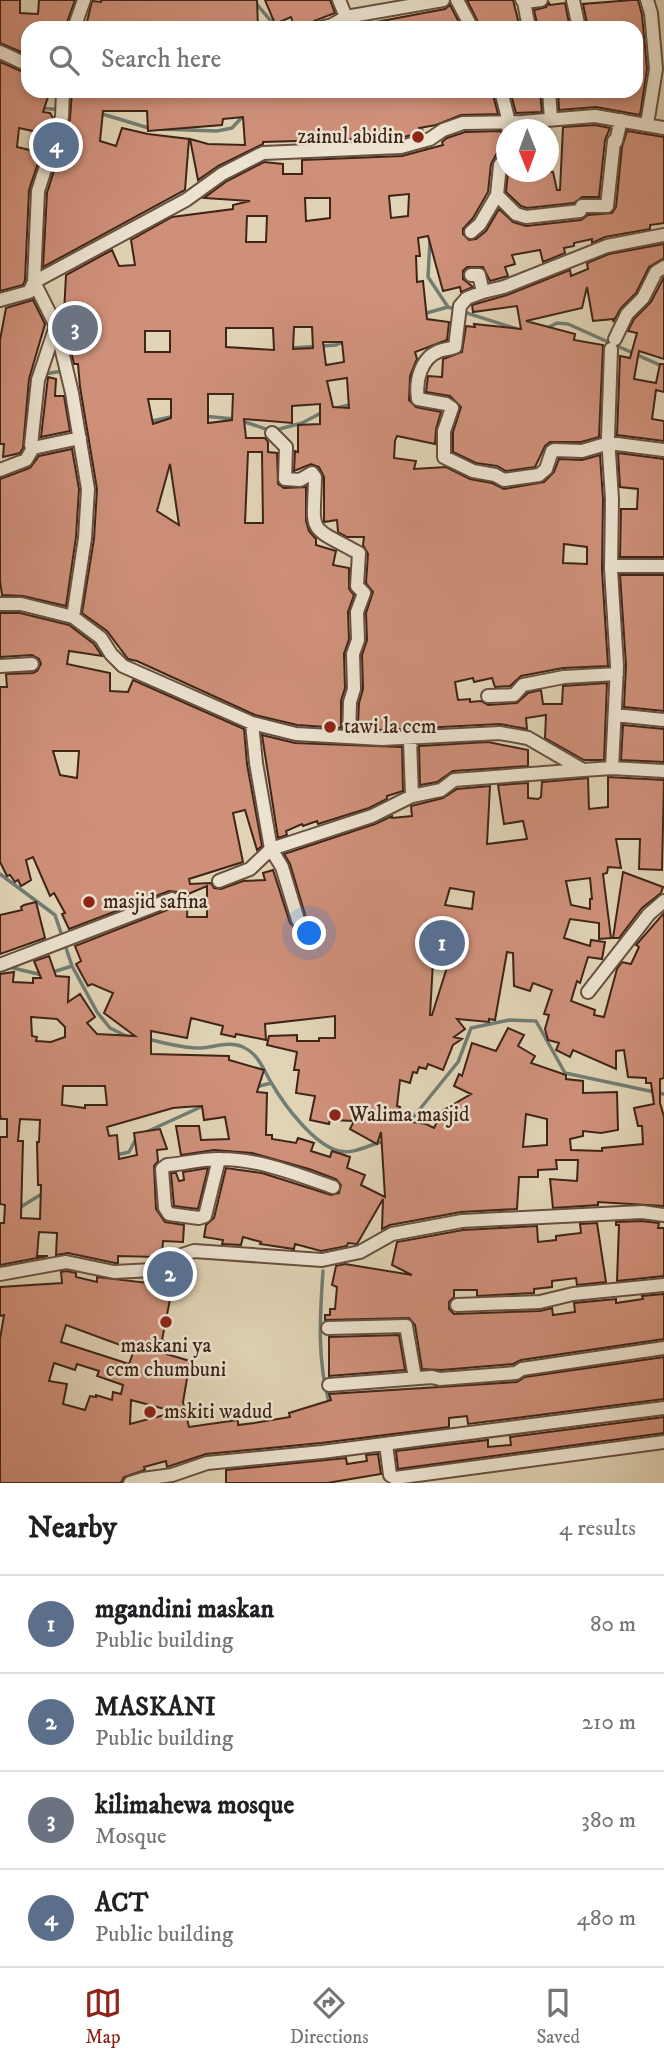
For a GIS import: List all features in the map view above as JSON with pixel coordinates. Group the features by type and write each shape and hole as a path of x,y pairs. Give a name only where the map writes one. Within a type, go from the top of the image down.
{"street":[{"path":"76,21 84,0"},
{"path":"338,0 346,17"},
{"path":"337,21 443,0"},
{"path":"457,0 468,21"},
{"path":"527,21 523,1 541,0"},
{"path":"573,0 578,21"},
{"path":"647,0 659,46 647,124"},
{"path":"0,52 21,62"},
{"path":"63,98 62,111 37,191 34,282 56,326 88,489 85,538 73,617"},
{"path":"503,98 507,119"},
{"path":"550,98 551,119 595,116 664,128"},
{"path":"497,195 516,214 526,217 580,211 582,206 607,206 614,141 621,120"},
{"path":"0,300 25,294 34,282 186,200 222,174 263,153 401,147 424,141 463,123 496,125"},
{"path":"471,232 480,224 497,195 498,182"},
{"path":"664,235 607,246 504,287 467,298 460,311 455,347 437,352 424,361 417,395 418,399 446,404 452,408 444,431 444,457 473,471 495,475 504,480 540,475 546,469 554,450 582,451 609,443 664,450"},
{"path":"612,768 617,674 611,566 609,443 613,344 627,314 643,298 656,272 664,267"},
{"path":"471,275 479,275 483,292"},
{"path":"33,448 31,445 40,374 56,326"},
{"path":"272,433 286,447 285,479 300,480 312,473 314,477 312,519 315,527 326,537 359,553 357,586 364,593 357,612 358,640 353,654 354,689 350,702 349,737"},
{"path":"0,470 26,460 33,448 80,438"},
{"path":"611,566 664,566"},
{"path":"0,604 21,604 73,617 101,638 123,666 252,723 296,734 349,737 410,739 500,733 528,737 583,770"},
{"path":"0,666 32,664"},
{"path":"488,696 514,695 523,685 564,677 617,674"},
{"path":"615,715 664,720"},
{"path":"252,723 271,849 282,867 298,920"},
{"path":"410,739 412,796"},
{"path":"219,881 250,869 271,849 372,816 412,796 441,790 454,780 612,768 664,771"},
{"path":"0,965 172,899"},
{"path":"588,992 649,914 664,901"},
{"path":"219,1158 205,1216 199,1218 169,1214 165,1208 164,1166 219,1158 239,1160 284,1170 333,1187"},
{"path":"0,1274 66,1262 114,1272 153,1270 170,1259 194,1251 322,1260 360,1252 392,1234 462,1222 642,1212 664,1215"},
{"path":"457,1305 540,1302 573,1294 664,1285"},
{"path":"328,1328 406,1326 415,1378"},
{"path":"329,1385 516,1373 522,1369 664,1349"},
{"path":"130,1483 172,1475 207,1463 386,1444 664,1408"},
{"path":"386,1444 390,1475 395,1478 664,1442"}],"building":[{"path":"0,0 20,0 20,13 38,14 39,0 75,0 68,21 21,21 21,52 0,43"},
{"path":"257,0 258,21 87,21 92,1"},
{"path":"265,0 330,0 335,13 314,21 292,21 291,17 274,21"},
{"path":"467,0 513,0 518,21 478,21"},
{"path":"638,0 643,21 587,21 583,4"},
{"path":"549,3 565,3 569,21 536,21 534,10 546,7"},
{"path":"450,5 458,21 381,21 445,9"},
{"path":"643,26 647,69 643,95"},
{"path":"0,62 21,71 21,98 48,98 43,112 50,113 53,118 29,190 23,285 0,291","holes":["19,128 46,134 38,152 17,147"]},
{"path":"72,98 494,98 498,114 461,115 436,125 419,128 420,133 400,138 263,142 198,180 190,139 208,144 245,145 243,117 223,119 222,125 148,131 147,111 103,111 100,141 116,146 122,128 189,139 185,190 43,267 47,193 70,119"},
{"path":"512,98 541,98 542,112 516,113"},
{"path":"558,98 643,98 640,115 596,107 559,110"},
{"path":"595,125 610,128 605,140 599,197 582,197 574,203 527,208 521,206 506,192 507,182 555,182 557,190 560,190 563,127"},
{"path":"496,131 496,155 491,164 488,192 473,218 463,229 463,234 469,240 476,239 486,231 499,209 513,222 526,226 581,220 588,215 612,213 616,207 622,147 627,131 664,137 664,223 650,225 650,229 605,237 592,243 592,239 574,243 574,246 564,248 565,253 543,262 540,250 512,255 515,264 505,267 508,276 490,281 483,267 467,267 463,271 463,279 473,287 461,292 460,287 443,291 428,236 418,238 420,256 416,256 417,282 423,281 427,319 449,322 447,340 415,352 417,359 410,376 409,400 416,407 441,412 435,444 397,436 395,441 394,458 416,461 414,469 446,467 470,479 492,483 504,489 544,482 554,472 559,459 582,460 600,455 603,499 602,570 608,666 563,668 521,676 510,686 495,687 492,678 455,682 458,700 470,699 470,702 481,701 488,705 517,703 528,693 541,690 543,704 562,704 563,686 607,683 604,760 584,760 545,738 546,715 526,718 527,729 500,724 382,730 368,729 368,724 358,723 363,689 362,655 367,640 366,613 373,592 366,583 368,554 363,545 364,537 347,537 338,532 337,520 324,522 324,477 319,467 311,464 294,471 295,451 298,452 298,425 320,424 320,404 292,406 292,423 244,419 246,438 265,438 268,452 277,453 278,484 284,488 306,487 306,521 309,531 316,539 316,545 336,551 333,565 349,568 349,589 354,595 348,612 349,639 344,654 345,688 341,701 341,728 297,725 255,715 128,659 107,631 82,613 94,539 97,489 78,364 74,364 69,343 70,313 64,313 66,275 112,250 119,266 135,265 131,240 172,217 233,209 233,205 250,201 204,198 227,181 264,162 283,164 283,174 302,174 302,160 402,156 443,145 442,142 465,132","holes":["409,194 408,216 391,218 389,196","305,198 330,198 330,218 306,221","247,216 267,216 266,242 246,242","294,327 312,327 313,348 293,349","226,328 273,328 274,350 226,347","145,331 170,331 170,352 145,352","323,342 342,342 344,362 326,365","347,378 349,408 333,407 327,381","208,394 233,394 232,420 208,423","148,399 171,399 171,418 153,424","248,452 262,452 263,523 245,523","170,464 179,525 157,511","564,544 587,547 587,564 563,563"]},
{"path":"664,244 664,258 649,267 636,293 621,308 613,322 614,319 593,321 587,287 582,308 526,321 575,334 574,340 603,345 599,437 581,442 550,442 545,446 535,467 506,471 497,466 476,463 453,452 453,432 461,407 450,396 426,392 428,376 442,377 443,359 462,352 466,326 475,327 474,324 521,329 517,306 473,312 472,305 507,295 570,270 571,276 588,269 587,263 609,254"},
{"path":"664,277 664,359 639,351 634,379 656,383 660,364 664,364 664,392 656,390 652,419 664,421 664,441 617,435 620,356 630,358 637,333 628,331 634,319 651,302"},
{"path":"33,300 45,324 29,379 23,448 20,453 3,457 4,444 0,444 0,340 6,308"},
{"path":"48,377 56,379 55,396 64,396 70,431 41,437"},
{"path":"72,449 79,489 76,537 66,606 23,596 2,595 0,479 30,468 39,456"},
{"path":"618,453 664,459 664,557 620,557 621,509 637,509 638,489 620,487"},
{"path":"620,575 664,575 664,711 624,707 626,665"},
{"path":"0,613 20,613 69,625 94,644 102,656 69,651 67,664 110,673 110,691 128,692 133,680 244,729 247,764 262,846 257,850 245,810 233,813 243,862 189,879 190,884 211,883 214,888 221,889 243,881 265,880 263,873 273,870 290,923 295,928 304,926 306,918 290,864 284,854 392,816 412,816 411,806 443,798 457,789 490,786 487,844 527,839 523,821 504,824 498,785 528,783 528,798 538,799 541,797 542,782 588,778 589,809 608,807 608,777 664,780 662,870 639,869 640,839 616,839 621,868 608,867 607,873 603,874 611,938 599,939 599,923 570,919 564,938 590,946 591,940 605,942 602,959 588,957 571,1001 595,1010 594,1015 604,1017 617,969 622,962 631,964 639,947 636,945 664,913 664,1078 660,1079 660,1103 664,1117 664,1206 598,1202 598,1205 553,1208 550,1179 577,1181 578,1160 556,1160 557,1169 538,1170 538,1177 519,1177 517,1209 461,1212 390,1225 382,1229 383,1199 357,1244 348,1243 347,1246 321,1251 295,1244 294,1249 260,1244 261,1242 243,1237 241,1245 222,1244 223,1240 204,1237 206,1225 214,1218 226,1168 262,1173 331,1195 339,1193 341,1185 336,1179 309,1169 252,1153 214,1150 181,1155 176,1126 199,1126 201,1140 229,1139 225,1117 204,1120 202,1106 173,1108 107,1127 109,1136 117,1135 119,1159 137,1155 134,1133 160,1129 167,1149 157,1150 158,1161 154,1166 156,1209 165,1222 184,1225 183,1242 163,1241 162,1254 157,1257 118,1256 118,1263 115,1263 68,1253 56,1255 57,1233 39,1232 37,1256 48,1256 0,1265 0,1223 4,1223 5,1205 0,1204 0,1137 7,1137 7,1119 1,1119 0,1114 0,974 14,972 13,982 33,983 33,978 41,978 34,961 49,956 56,976 69,977 68,1002 80,994 95,1017 87,1023 97,1034 135,1036 104,1013 113,993 92,984 88,986 76,964 81,961 75,946 175,907 181,900 177,892 169,891 69,929 62,914 65,913 54,893 50,896 33,857 26,860 31,880 21,886 18,880 15,882 10,875 7,876 0,862 0,687 7,687 6,674 33,673 41,664 39,659 32,655 0,657","holes":["53,751 79,751 77,778 60,775","590,878 590,909 571,905 566,881","207,886 207,917 187,917 188,894","450,888 474,892 472,909 445,905","434,945 454,945 432,1015","507,952 513,953 514,986 530,991 533,983 552,990 544,1014 549,1015 545,1029 548,1040 559,1043 556,1050 570,1057 573,1050 616,1069 616,1051 624,1050 628,1077 646,1078 646,1083 651,1083 654,1104 634,1108 638,1126 642,1126 643,1144 602,1148 602,1151 571,1150 570,1139 583,1136 583,1131 601,1133 618,1130 617,1092 583,1093 583,1081 566,1079 566,1075 531,1063 535,1056 518,1046 524,1035 508,1028 496,1051 472,1043 462,1076 459,1074 454,1086 471,1094 442,1111 444,1113 434,1128 426,1124 397,1120 400,1080 410,1083 413,1072 417,1073 419,1067 426,1069 428,1064 443,1070 453,1045 462,1039 454,1037 465,1029 457,1019 489,1022 489,1019 495,1020","335,1016 335,1038 297,1041 297,1035 269,1036 267,1045 297,1052 294,1070 299,1070 296,1093 315,1096 310,1120 329,1124 330,1120 354,1121 350,1129 377,1144 381,1132 385,1197 361,1185 365,1175 347,1168 350,1157 332,1151 330,1157 311,1151 314,1143 298,1138 296,1143 272,1139 272,1135 266,1135 267,1093 257,1092 264,1070 229,1060 229,1056 151,1054 151,1031 187,1038 191,1018 223,1026 221,1034 235,1037 236,1034 266,1040 265,1024","31,1017 57,1019 65,1027 65,1037 51,1042 36,1041 37,1037 32,1036","63,1086 105,1086 107,1105 85,1105 85,1108 62,1105","526,1114 547,1119 547,1145 523,1147","20,1119 40,1120 37,1142 38,1185 41,1185 40,1219 21,1218 23,1141 18,1141"]},
{"path":"623,725 664,729 664,762 621,760"},
{"path":"262,735 295,743 402,747 403,791 387,796 387,799 369,808 318,824 317,821 303,826 302,824 278,838"},
{"path":"488,742 528,750 528,766 453,771 437,782 420,785 419,746"},
{"path":"623,872 663,887 661,893 642,908 619,938 613,938"},
{"path":"36,902 45,938 0,954 0,915 22,910 24,905"},
{"path":"208,1168 198,1209 174,1206 171,1173 176,1173 179,1181 184,1180 183,1172"},
{"path":"616,1222 659,1223 658,1228 664,1228 664,1276 617,1281 619,1225 616,1225"},
{"path":"597,1223 606,1282 577,1285 576,1278 552,1281 552,1287 534,1289 534,1293 477,1296 477,1290 454,1290 449,1309 454,1314 540,1311 552,1308 553,1315 575,1312 574,1303 616,1299 616,1303 664,1294 664,1339 521,1360 513,1364 422,1369 415,1325 409,1318 325,1320 325,1315 330,1315 330,1309 335,1309 337,1287 332,1285 336,1266 345,1264 412,1275 392,1265 397,1242 463,1230 537,1226 538,1242 556,1240 556,1236 581,1233 580,1224"},
{"path":"61,1272 76,1273 76,1277 97,1282 97,1277 148,1283 149,1280 171,1285 171,1278 181,1278 181,1289 172,1289 162,1340 166,1342 163,1353 190,1361 183,1402 189,1427 238,1420 238,1425 290,1417 289,1413 331,1400 329,1394 517,1382 525,1377 664,1357 664,1399 468,1424 467,1416 449,1418 449,1427 206,1454 167,1467 166,1461 144,1467 145,1470 124,1477 121,1483 0,1483 0,1339 4,1315 0,1316 0,1287 62,1283","holes":["66,1325 134,1350 129,1364 61,1342","54,1363 75,1370 77,1364 99,1371 97,1376 123,1385 121,1394 113,1392 112,1400 90,1396 85,1410 63,1404 67,1384 49,1381","131,1400 176,1412 130,1424"]},
{"path":"399,1335 405,1370 329,1376 329,1337"},
{"path":"664,1417 664,1433 398,1469 396,1451 488,1440 488,1447 511,1445 510,1437"},
{"path":"378,1454 381,1474 327,1483 226,1483 226,1470 346,1458 347,1464 367,1461 366,1455"}],"waterway":[{"path":"253,0 271,21"},
{"path":"40,108 74,111"},
{"path":"99,113 152,129"},
{"path":"159,129 217,131 232,128 244,115"},
{"path":"421,126 427,152"},
{"path":"430,240 428,277 448,307 517,329"},
{"path":"423,314 448,307"},
{"path":"545,329 557,323 568,324 664,367"},
{"path":"292,348 336,345 346,341"},
{"path":"44,374 63,371"},
{"path":"333,409 353,404"},
{"path":"242,421 272,431 302,423 323,412"},
{"path":"148,422 175,416"},
{"path":"203,416 234,419"},
{"path":"0,874 55,915 72,966 97,1012 110,1028 126,1036"},
{"path":"53,972 72,966"},
{"path":"9,967 42,975"},
{"path":"407,1125 458,1062 471,1028 509,1020 536,1021 565,1073 664,1094"},
{"path":"148,1039 195,1048 231,1044 243,1047 257,1058 284,1103 301,1124 329,1147 344,1152 385,1141"},
{"path":"256,1087 271,1083"},
{"path":"144,1133 203,1106"},
{"path":"117,1155 129,1152 137,1137"},
{"path":"19,1208 45,1192"},
{"path":"323,1271 321,1354 329,1402"}],"place":[{"name":"zainul abidin","path":"418,137"},
{"name":"ACT","path":"56,145"},
{"name":"kilimahewa mosque","path":"75,328"},
{"name":"tawi la ccm","path":"330,727"},
{"name":"masjid safina","path":"89,902"},
{"name":"mgandini maskan","path":"442,943"},
{"name":"Walima masjid","path":"335,1115"},
{"name":"MASKANI","path":"170,1274"},
{"name":"maskani ya ccm chumbuni","path":"166,1322"},
{"name":"mskiti wadud","path":"150,1412"}]}
